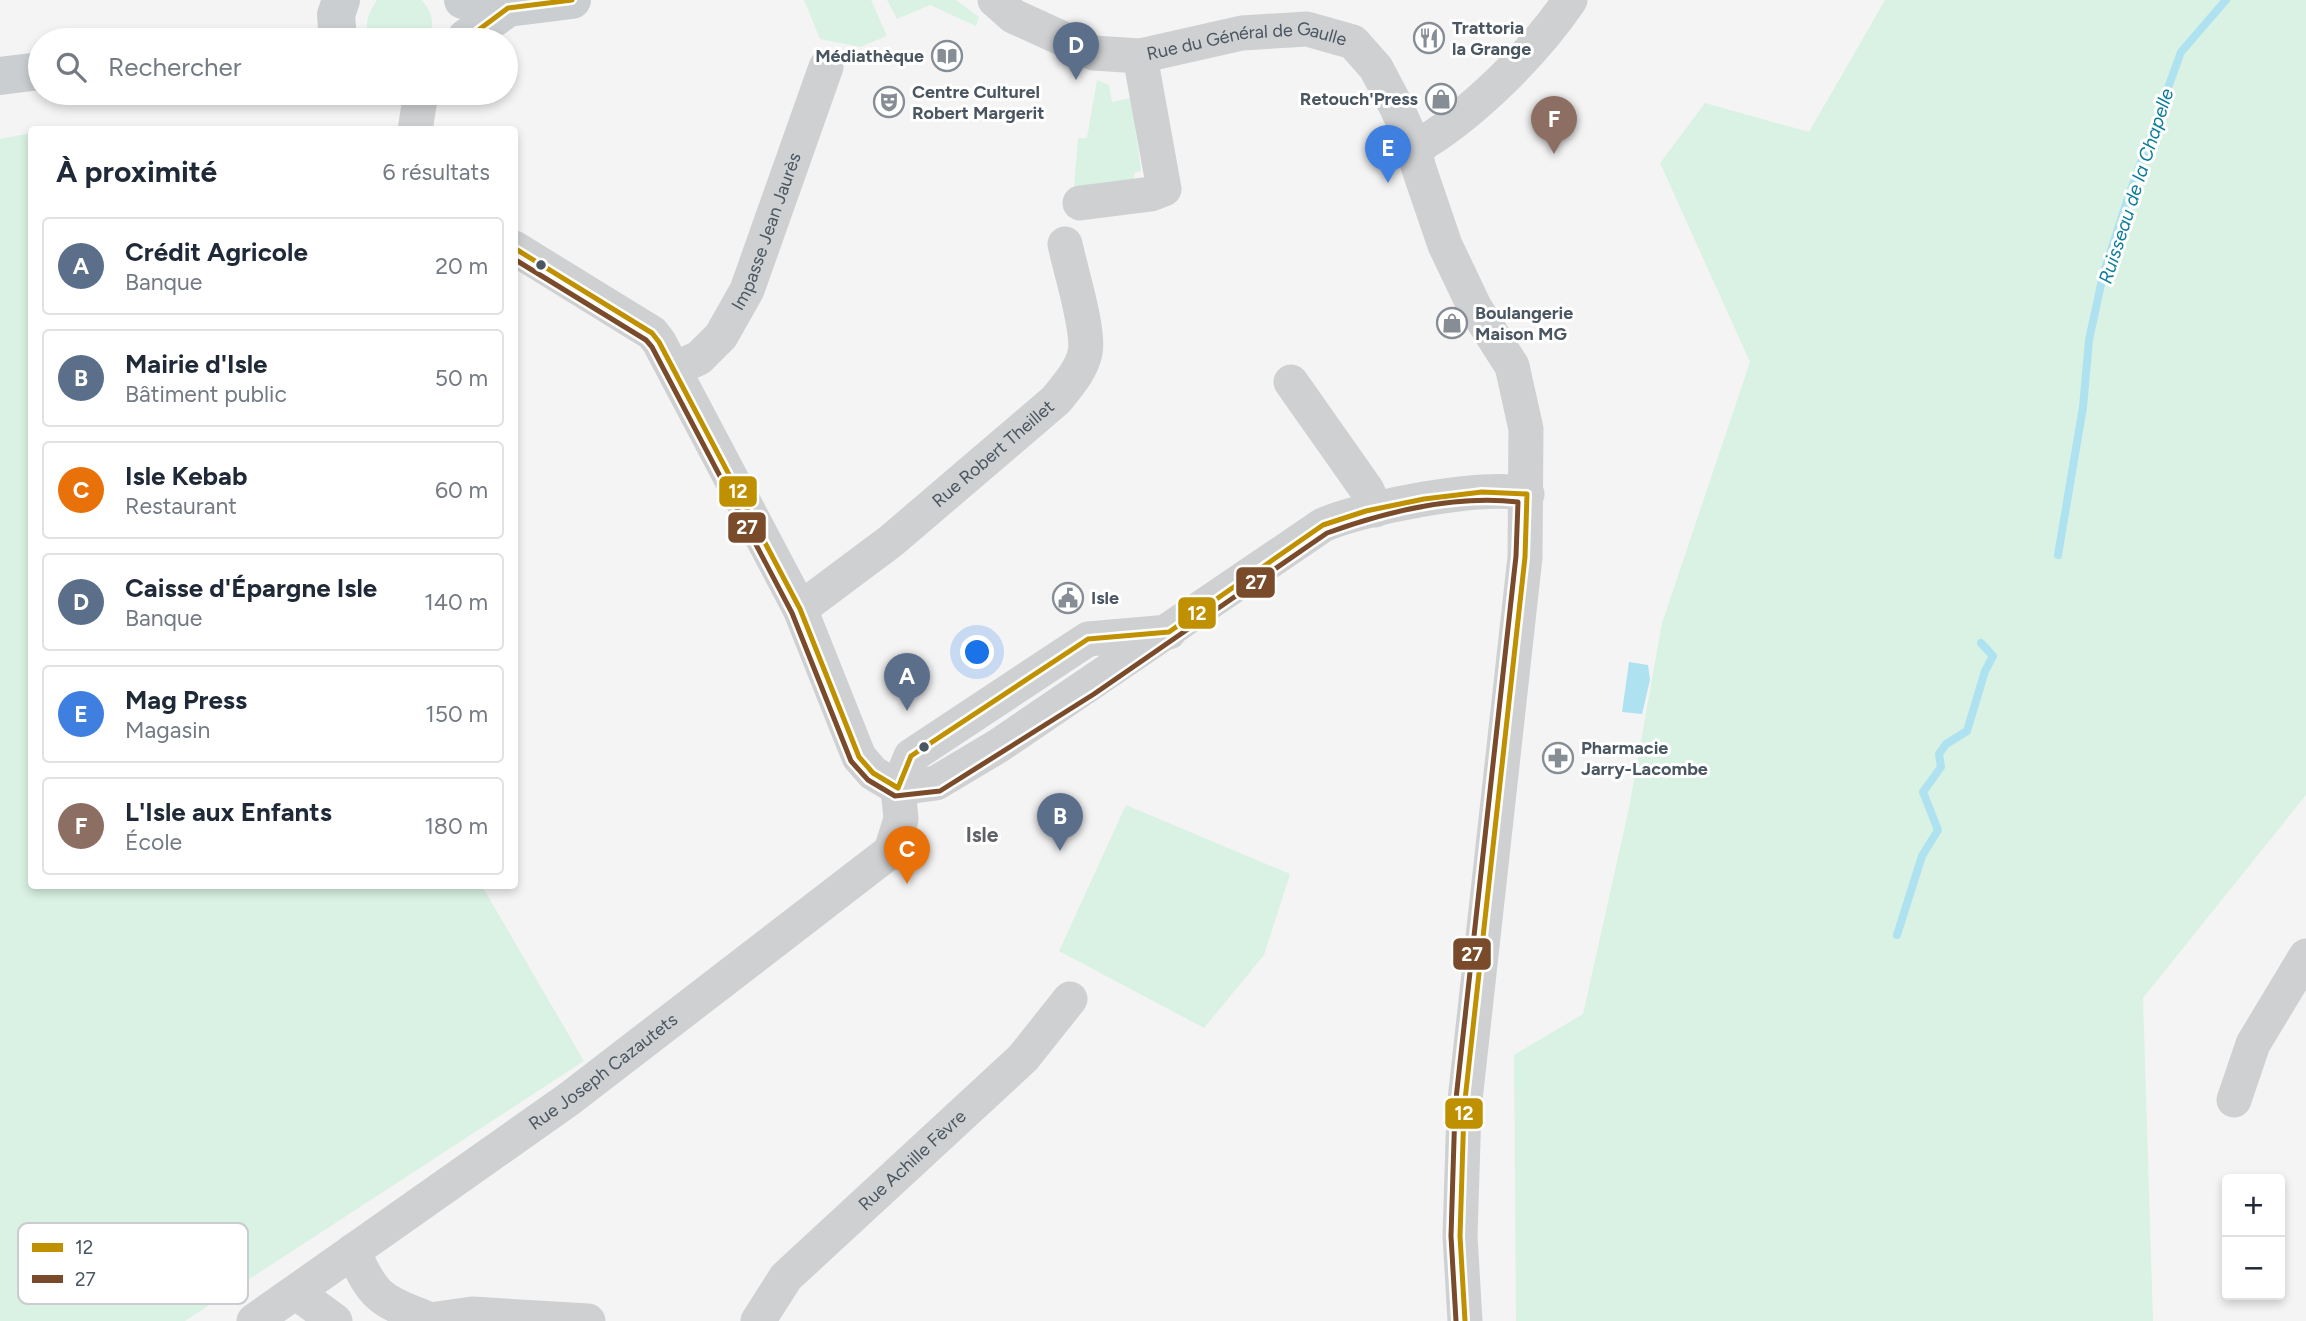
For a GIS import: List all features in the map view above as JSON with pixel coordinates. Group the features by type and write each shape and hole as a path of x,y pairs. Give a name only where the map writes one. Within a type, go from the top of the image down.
{"main road":[{"path":"464,28 463,0 508,8 572,0"},
{"path":"480,28 508,8"},
{"path":"0,76 28,72"}],"street":[{"name":"Rue du Général de Gaulle","path":"995,0 1013,16 1094,53 1140,56 1242,33 1307,29 1353,42 1376,68 1415,148 1422,178 1445,245 1475,308 1512,366 1526,429 1525,557 1464,1109 1460,1236 1465,1321"},
{"path":"1415,148 1460,119 1540,38 1570,0"},
{"path":"1080,203 1164,189 1140,56"},
{"name":"Impasse Jean Jaurès","path":"674,369 699,358 721,336 747,290 826,68"},
{"name":"Rue Robert Theillet","path":"800,609 891,541 1046,409 1077,372 1085,352 1085,334 1065,244"},
{"path":"518,250 652,333 674,369 800,609 859,757 873,773 898,788"},
{"path":"1291,382 1367,490 1375,510"},
{"name":"Rue Joseph Cazautets","path":"254,1321 569,1100 891,852 901,819 898,788 911,757 1088,639 1168,632 1323,526 1345,515 1490,490 1527,494"},
{"path":"2234,1100 2253,1044 2306,956"},
{"name":"Rue Achille Fèvre","path":"758,1321 786,1277 1023,1058 1069,999"},
{"path":"353,1251 369,1286 384,1301 426,1320 472,1314 586,1321"},
{"path":"297,1293 335,1321"}],"green space":[{"path":"377,0 421,0 432,19 432,28 367,28 371,10"},
{"path":"804,0 871,0 887,36 860,47 820,39"},
{"path":"887,0 956,0 979,17 976,26 930,5 897,19"},
{"path":"1885,0 2306,0 2306,795 2143,998 2153,1321 1516,1321 1514,1055 1583,1014 1629,808 1662,623 1750,362 1660,163 1705,103 1809,132"},
{"path":"1097,80 1109,85 1112,102 1131,98 1141,171 1134,173 1134,180 1074,187 1078,138 1087,138"},
{"path":"28,134 28,889 484,889 584,1061 248,1280 248,1223 18,1223 18,1304 211,1304 185,1321 0,1321 0,139"},
{"path":"1126,805 1290,874 1264,955 1204,1028 1059,951"}],"water":[{"path":"1629,662 1648,665 1650,680 1642,714 1622,712"}],"waterway":[{"name":"Ruisseau de la Chapelle","path":"2058,555 2083,407 2089,340 2103,275 2181,52 2226,0"},
{"path":"1897,935 1922,856 1938,830 1923,792 1941,767 1939,754 1946,744 1967,731 1985,671 1993,656 1981,643"}],"transit line":[{"name":"12","path":"481,28 508,8 572,0"},
{"name":"12","path":"518,250 652,333 659,342 800,609 859,757 873,773 898,788"},
{"name":"27","path":"518,261 646,340 652,347 792,613 851,761 868,780 895,796 940,791 1094,694 1327,533 1373,518 1421,507 1470,501 1518,502 1516,556 1455,1108 1451,1236 1456,1321"},
{"name":"12","path":"898,788 911,756 1088,639 1169,632 1323,525 1366,511 1424,499 1482,492 1527,494"},
{"name":"12","path":"1465,1321 1460,1236 1464,1109 1525,557 1527,494"}],"place":[{"name":"Trattoria la Grange","path":"1429,38"},
{"name":"Médiathèque","path":"947,56"},
{"name":"Caisse d'Épargne Isle","path":"1076,80"},
{"name":"Retouch'Press","path":"1441,99"},
{"name":"Centre Culturel Robert Margerit","path":"889,102"},
{"name":"L'Isle aux Enfants","path":"1554,154"},
{"name":"Mag Press","path":"1388,183"},
{"name":"Boulangerie Maison MG","path":"1452,323"},
{"name":"Isle","path":"1068,598"},
{"name":"Crédit Agricole","path":"907,711"},
{"name":"Pharmacie Jarry-Lacombe","path":"1558,758"},
{"name":"Mairie d'Isle","path":"1060,851"},
{"name":"Isle Kebab","path":"907,884"}],"district":[{"name":"Isle","path":"982,834"}]}
